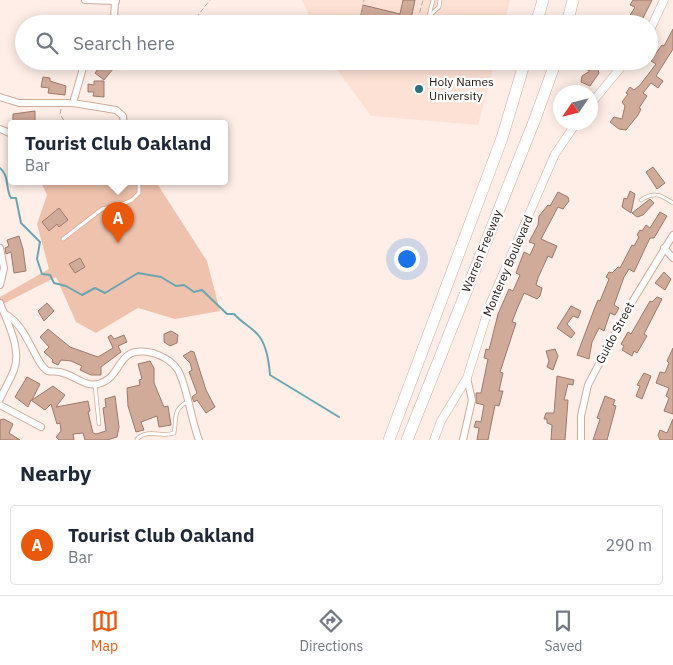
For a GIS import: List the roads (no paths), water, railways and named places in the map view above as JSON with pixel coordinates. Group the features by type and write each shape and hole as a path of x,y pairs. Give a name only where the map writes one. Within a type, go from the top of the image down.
{"highway":[{"path":"539,15 543,0"},
{"path":"569,15 573,0"},
{"name":"Warren Freeway","path":"389,440 498,147 522,70"},
{"name":"Warren Freeway","path":"407,440 532,128 553,70"}],"street":[{"path":"84,0 115,1 114,15"},
{"path":"657,15 664,0"},
{"path":"73,103 80,70"},
{"path":"598,95 619,70"},
{"path":"0,97 19,103 64,102 116,110 123,116 124,120"},
{"name":"Monterey Boulevard","path":"434,440 441,421 467,378 490,304 555,154 572,130"},
{"name":"Guido Street","path":"582,440 581,416 588,385 626,312 673,235"},
{"path":"0,248 4,268 0,285"},
{"path":"664,248 673,258"},
{"path":"0,303 16,356 14,369 0,399"},
{"path":"4,314 14,319 31,344 40,365 48,371 62,372 84,383 95,384 110,378 130,353 142,351 160,355 170,361 178,370 183,382 199,440"},
{"path":"463,440 472,400 467,378"},
{"path":"0,405 40,427"}],"lane":[{"path":"429,15 433,0"},
{"path":"430,15 439,7 440,0"},
{"path":"63,239 102,209 132,200 138,193 139,185"},
{"path":"641,200 649,195 658,194 673,203"},
{"path":"95,384 99,424"},
{"path":"137,439 142,434 150,432 168,436 174,433 175,413 178,407 187,402"}],"waterway":[{"path":"0,168 5,175 11,198 16,198 21,223 40,242 37,259 42,274 50,275 54,283 66,286 82,295 95,288 105,293 138,273 161,277 176,286 184,285 194,292 202,290 227,314 234,314 259,336 266,349 270,375 339,417"}],"place":[{"name":"Holy Names University","path":"419,89"},
{"name":"Tourist Club Oakland","path":"118,243"}]}
